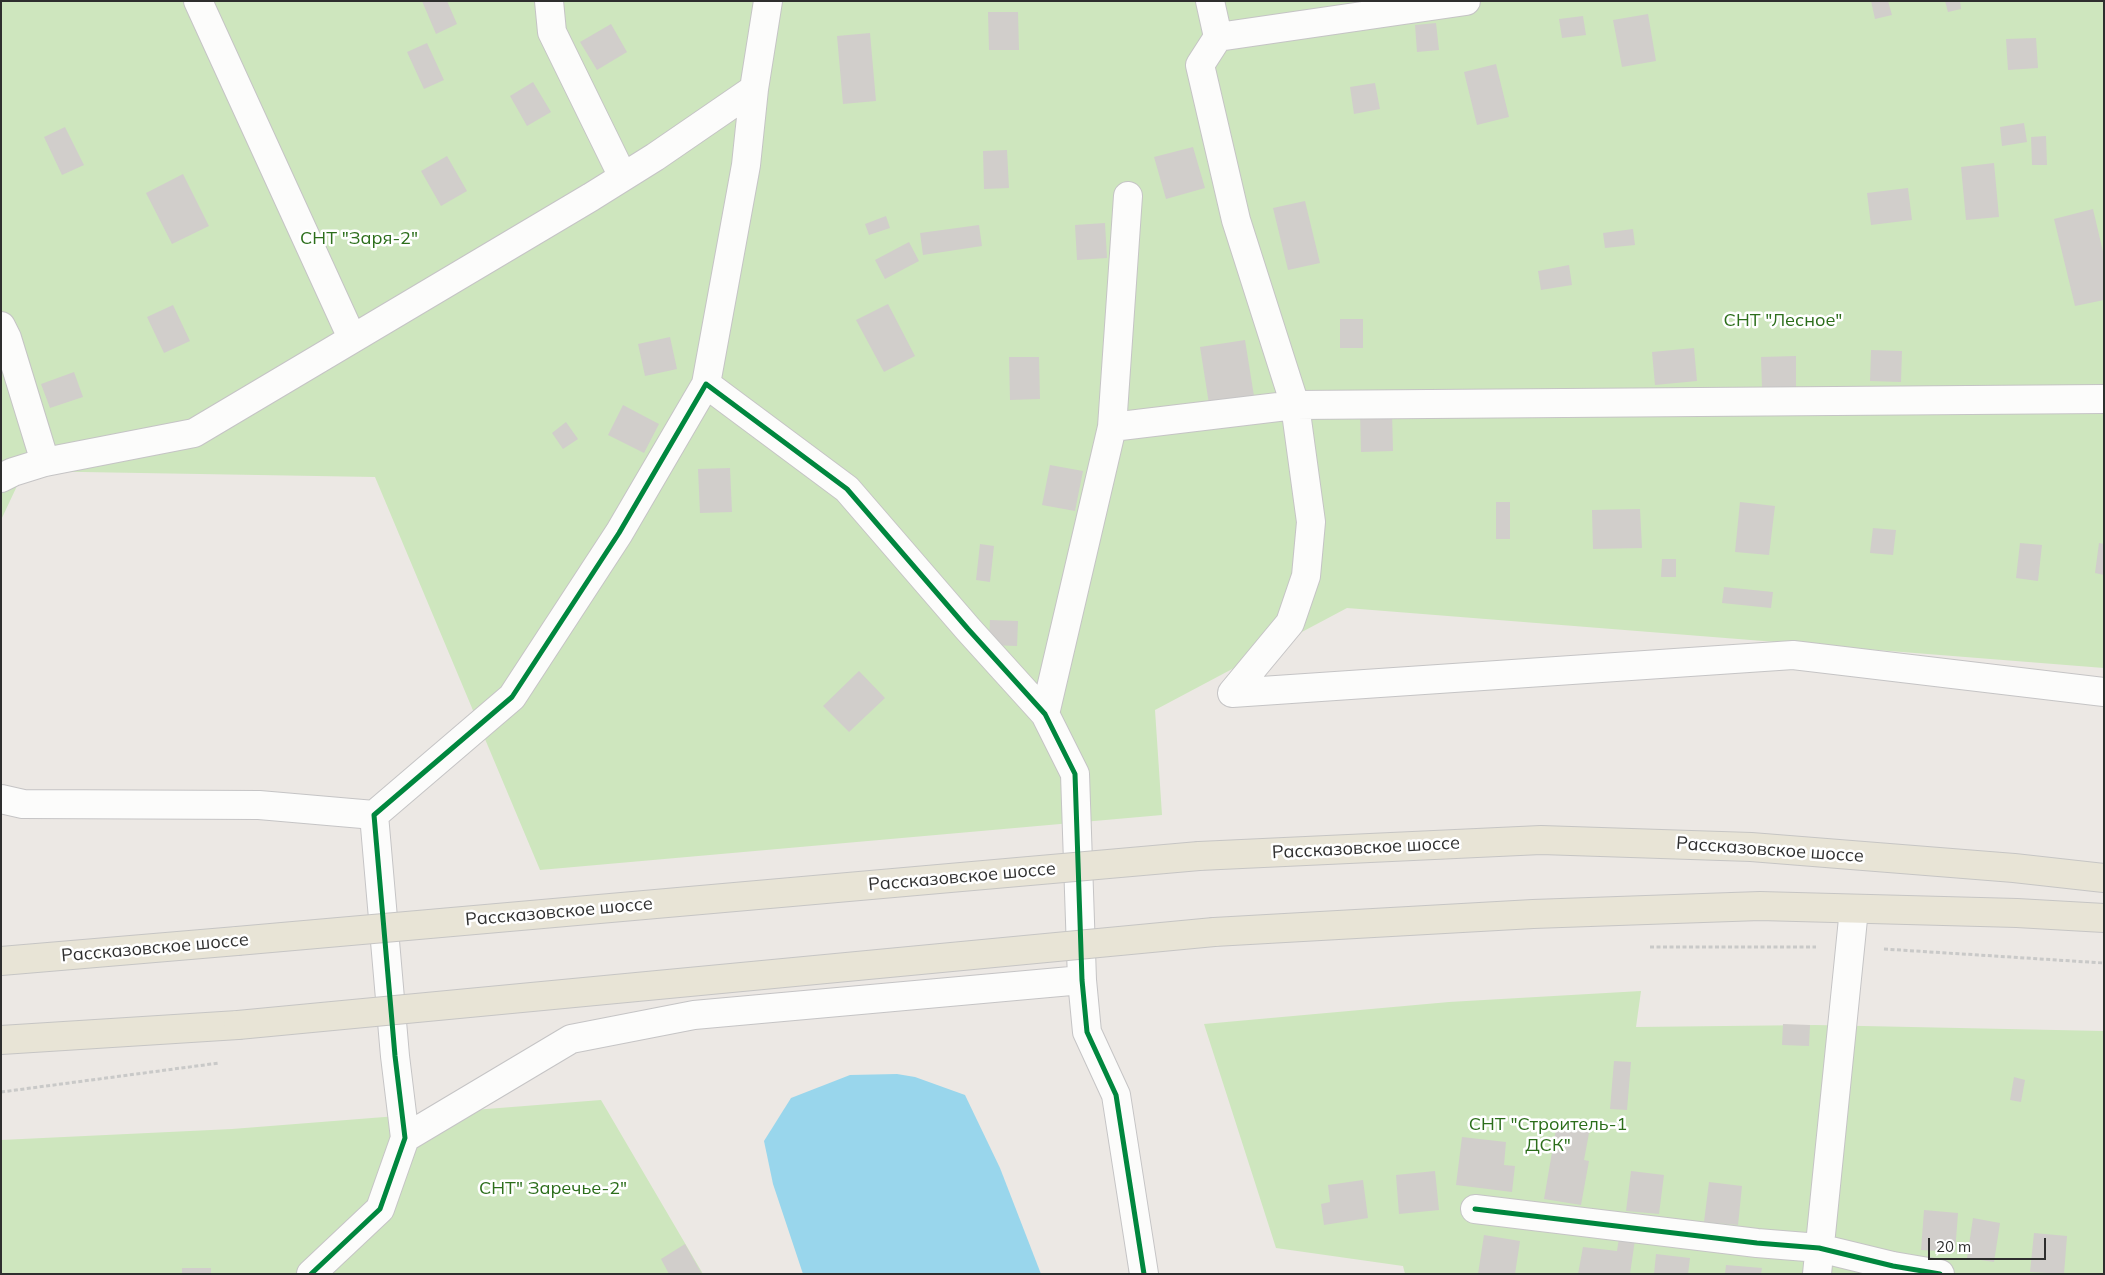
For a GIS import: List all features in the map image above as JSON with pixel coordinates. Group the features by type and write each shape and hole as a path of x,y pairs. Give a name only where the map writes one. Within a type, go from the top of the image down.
{"main road":[{"name":"Рассказовское шоссе","path":"1,961 1199,856 1541,840 1751,847 2014,868 2104,878"},
{"path":"1,1040 238,1025 1214,932 1533,914 1760,906 2017,913 2104,918"}],"street":[{"path":"198,1 352,338"},
{"path":"549,1 552,32 623,177"},
{"path":"1,798 23,804 259,805 374,815 512,697 619,532 706,384 746,165 754,89 768,1"},
{"path":"1210,1 1218,37 1200,64 1236,220 1295,405 1311,522 1306,576 1290,623 1232,693 1793,655 2104,692"},
{"path":"1218,37 1466,1"},
{"path":"1,478 13,472 45,462 194,433 623,177 754,89"},
{"path":"1045,714 1112,427 1128,196"},
{"path":"1,326 7,338 45,462"},
{"path":"706,384 847,489 968,629 1045,714 1075,774 1082,980 1087,1032 1116,1095 1144,1274"},
{"path":"1112,427 1295,405 2104,399"},
{"path":"311,1274 380,1209 405,1138 395,1056 374,815"},
{"path":"1818,1261 1854,909"},
{"path":"405,1138 571,1039 694,1014 1082,980"},
{"path":"1475,1209 1757,1243 1818,1261 1893,1266 1940,1274"}],"green space":[{"path":"1,1 2104,1 2104,668 1347,608 1155,710 1162,815 540,870 375,477 24,471 1,520"},
{"name":"СНТ \"Строитель-1 ДСК\"","path":"1641,991 1636,1027 1815,1025 2104,1031 2104,1274 1405,1274 1403,1266 1276,1248 1204,1024 1449,1002"},
{"name":"СНТ\" Заречье-2\"","path":"601,1100 703,1274 1,1274 1,1140 232,1129"}],"water":[{"path":"897,1074 915,1077 965,1095 1000,1168 1041,1274 803,1274 773,1184 764,1141 791,1098 850,1075"}],"building":[{"path":"422,1 447,1 457,24 436,34"},
{"path":"1871,1 1888,1 1892,15 1875,19"},
{"path":"1945,1 1960,1 1961,9 1948,12"},
{"path":"988,12 1018,12 1019,50 989,50"},
{"path":"1648,14 1656,61 1622,67 1613,20"},
{"path":"1583,16 1586,35 1562,38 1559,19"},
{"path":"1436,23 1439,50 1417,52 1415,25"},
{"path":"611,24 627,52 597,70 580,42"},
{"path":"870,33 876,101 843,104 837,36"},
{"path":"2036,38 2038,68 2008,70 2006,39"},
{"path":"427,43 444,80 424,89 407,52"},
{"path":"1496,64 1509,117 1477,125 1464,72"},
{"path":"533,82 551,112 527,126 510,96"},
{"path":"1375,83 1380,109 1354,114 1350,87"},
{"path":"2024,123 2027,142 2002,146 2000,127"},
{"path":"65,127 84,165 62,175 44,137"},
{"path":"2046,136 2047,165 2032,165 2031,137"},
{"path":"1193,147 1205,188 1166,199 1154,157"},
{"path":"1007,150 1009,188 984,189 983,151"},
{"path":"447,156 467,191 441,206 421,171"},
{"path":"1994,163 1999,217 1966,220 1961,167"},
{"path":"183,174 209,226 172,244 146,193"},
{"path":"1908,188 1912,220 1871,225 1867,193"},
{"path":"1305,201 1320,263 1288,270 1273,208"},
{"path":"2093,209 2104,256 2104,300 2075,306 2054,219"},
{"path":"886,216 890,228 869,235 865,224"},
{"path":"1105,223 1107,258 1077,260 1075,225"},
{"path":"979,225 982,246 923,255 920,233"},
{"path":"1633,229 1635,245 1605,248 1603,233"},
{"path":"909,242 919,261 885,279 875,260"},
{"path":"1569,265 1572,285 1541,290 1538,271"},
{"path":"888,304 915,356 884,372 856,320"},
{"path":"173,305 190,341 164,353 147,317"},
{"path":"1340,319 1363,319 1363,348 1340,348"},
{"path":"670,337 677,369 645,376 638,344"},
{"path":"1245,340 1254,396 1209,404 1200,347"},
{"path":"1694,348 1697,381 1655,385 1652,352"},
{"path":"1871,350 1902,351 1901,382 1870,381"},
{"path":"1796,356 1796,387 1762,388 1761,357"},
{"path":"1009,357 1039,357 1040,399 1010,400"},
{"path":"74,372 83,397 50,408 41,384"},
{"path":"623,405 659,424 644,453 608,435"},
{"path":"1392,412 1393,451 1361,452 1360,413"},
{"path":"566,422 578,439 563,449 552,433"},
{"path":"1050,465 1083,471 1075,511 1042,505"},
{"path":"730,468 732,512 700,513 698,469"},
{"path":"1496,502 1510,502 1510,539 1496,539"},
{"path":"1740,502 1775,506 1769,555 1735,552"},
{"path":"1640,509 1642,548 1593,549 1592,510"},
{"path":"1873,528 1896,530 1893,555 1870,553"},
{"path":"2020,543 2042,545 2038,581 2016,578"},
{"path":"2099,543 2104,544 2104,575 2095,573"},
{"path":"980,544 994,546 990,582 976,580"},
{"path":"1662,559 1676,559 1676,577 1661,577"},
{"path":"1724,587 1773,592 1771,608 1722,603"},
{"path":"990,620 1018,621 1017,646 989,645"},
{"path":"859,671 885,698 849,732 823,706"},
{"path":"1783,1024 1810,1025 1809,1046 1782,1045"},
{"path":"1614,1061 1631,1062 1627,1110 1610,1109"},
{"path":"2014,1077 2025,1080 2021,1102 2010,1100"},
{"path":"1557,1123 1590,1128 1584,1160 1589,1161 1581,1205 1544,1199"},
{"path":"1462,1137 1506,1142 1504,1165 1515,1166 1512,1192 1456,1185"},
{"path":"1435,1171 1439,1210 1399,1214 1396,1175"},
{"path":"1631,1171 1664,1175 1659,1214 1626,1211"},
{"path":"1363,1180 1368,1218 1324,1225 1321,1204 1330,1202 1328,1185"},
{"path":"1709,1182 1742,1186 1738,1225 1704,1222"},
{"path":"1924,1210 1958,1213 1955,1252 1921,1250"},
{"path":"1973,1218 2000,1223 1994,1262 1967,1258"},
{"path":"2034,1233 2067,1236 2064,1274 2030,1272"},
{"path":"1484,1235 1520,1241 1515,1274 1478,1274"},
{"path":"1619,1238 1635,1240 1630,1274 1578,1274 1583,1247 1617,1251"},
{"path":"685,1244 702,1274 669,1274 661,1259"},
{"path":"1656,1254 1690,1258 1688,1274 1654,1274"},
{"path":"1726,1265 1762,1268 1761,1274 1725,1274"},
{"path":"182,1268 211,1268 211,1274 182,1274"}],"cycle path":[{"path":"311,1274 380,1209 405,1138 395,1056 374,815 512,697 619,533 706,384 847,489 968,629 1045,714 1075,774 1082,980 1087,1032 1116,1095 1144,1274"},
{"path":"1475,1209 1757,1243 1819,1248 1893,1266 1940,1274"}],"park label":[{"name":"СНТ \"Заря-2\"","path":"359,239"},
{"name":"СНТ \"Лесное\"","path":"1783,321"}]}
